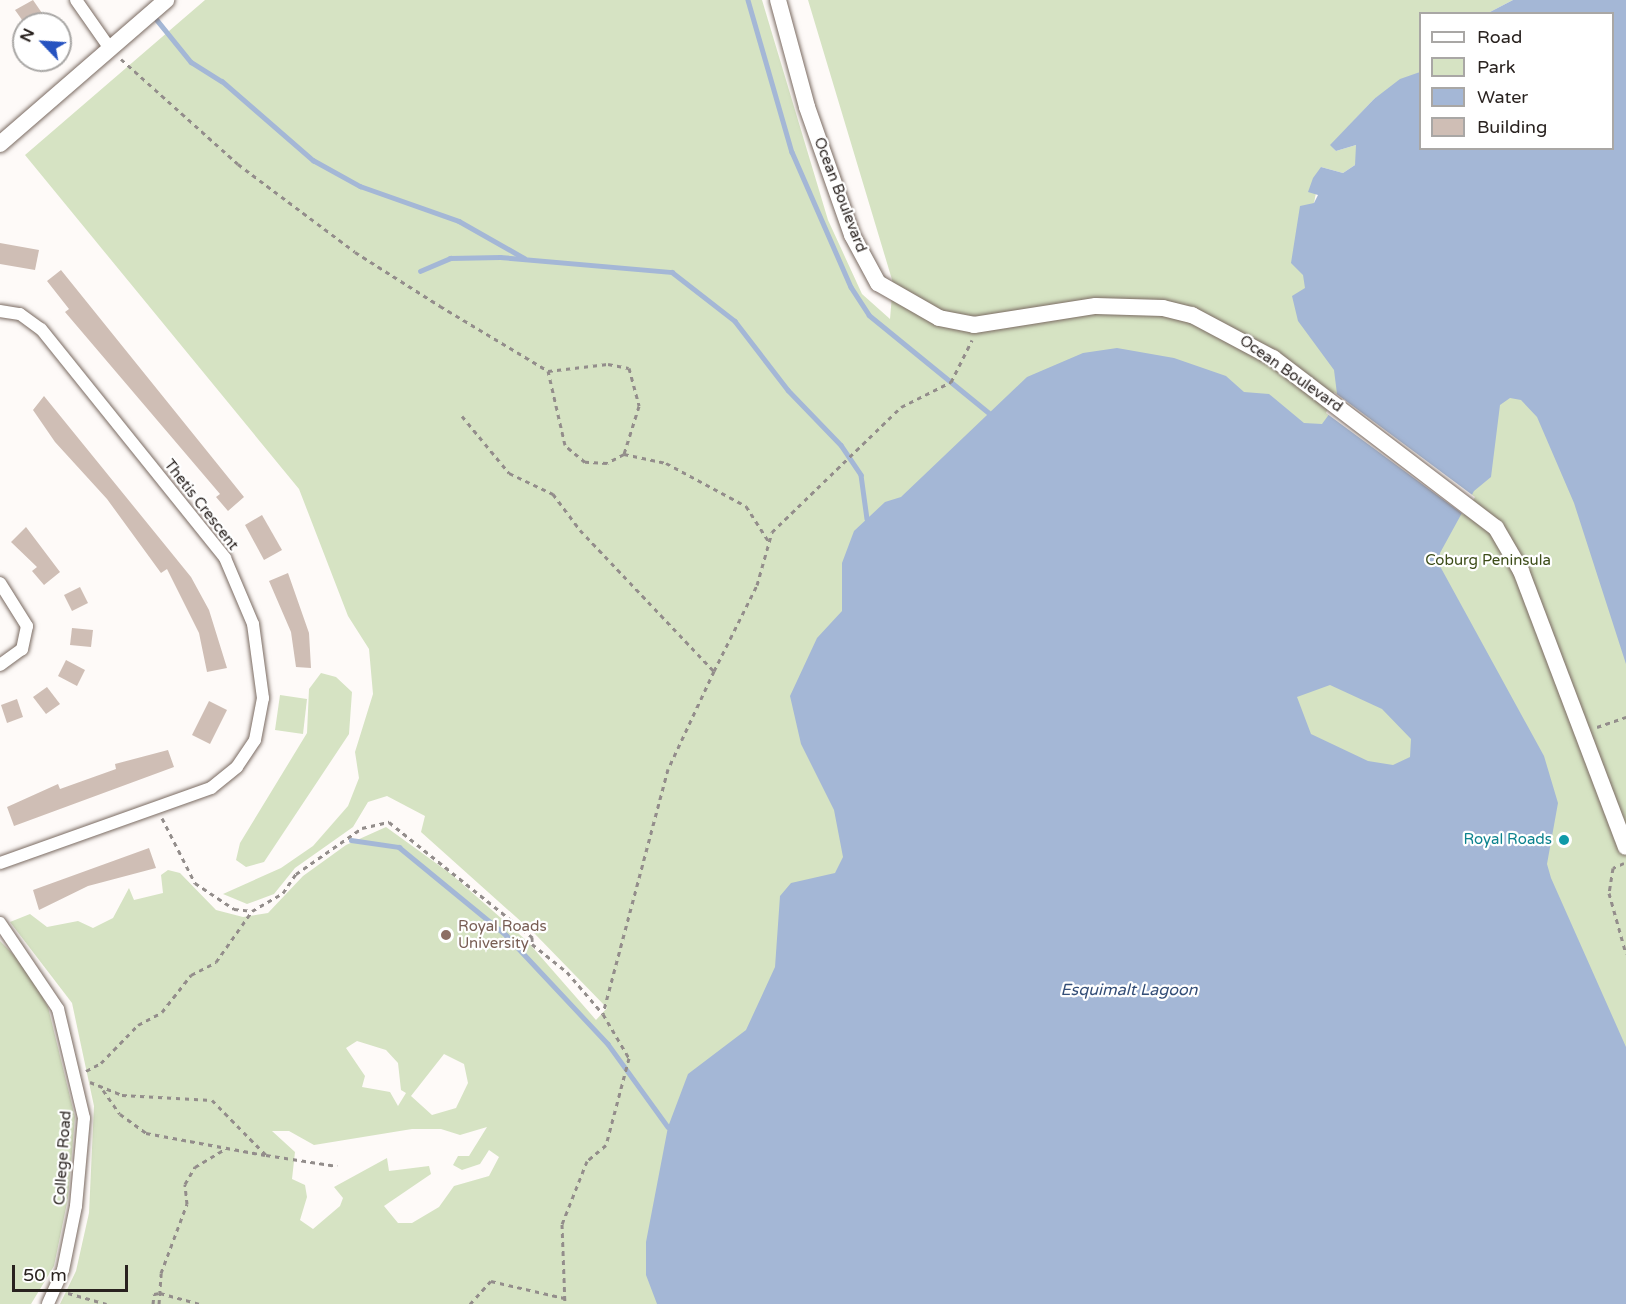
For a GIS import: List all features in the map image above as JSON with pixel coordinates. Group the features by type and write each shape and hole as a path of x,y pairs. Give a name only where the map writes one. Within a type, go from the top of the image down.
{"street":[{"path":"76,0 111,50"},
{"path":"0,144 166,0"},
{"name":"Ocean Boulevard","path":"778,0 825,160 852,235 878,283 939,318 980,325 1096,306 1163,308 1244,340 1327,398 1496,528 1521,571 1626,847"},
{"name":"Thetis Crescent","path":"0,311 33,320 212,539 251,615 262,674 255,740 225,778 157,808 0,863"},
{"path":"0,583 27,626 22,649 0,665"},
{"name":"College Road","path":"0,923 51,992 77,1075 84,1118 76,1206 55,1288 48,1304"}],"path":[{"path":"111,50 238,164 355,252 548,370 608,364 629,368 639,406 624,454"},
{"path":"603,1014 668,769 757,585 772,532 901,407 951,382 980,325"},
{"path":"548,370 565,445 585,462 607,463 624,454 666,463 746,506 769,543"},
{"path":"462,416 508,473 553,494 580,530 714,672"},
{"path":"1581,733 1626,717"},
{"path":"157,808 195,883 234,909 252,911"},
{"path":"77,1075 101,1063 138,1024 162,1012 191,975 216,962 252,911 283,893 296,874 362,828 389,822 492,902 603,1014 629,1058 606,1145 587,1161 562,1224 565,1304"},
{"path":"1626,862 1613,868 1609,893 1626,954"},
{"path":"77,1075 102,1089 122,1095 212,1100 266,1155"},
{"path":"102,1089 120,1114 146,1133 223,1150 337,1166"},
{"path":"159,1304 161,1273 187,1204 185,1184 195,1167 223,1150"},
{"path":"470,1304 491,1281 564,1298"},
{"path":"55,1288 106,1304"},
{"path":"153,1304 154,1294 160,1293 200,1304"}],"green space":[{"name":"Coburg Peninsula","path":"205,0 762,0 828,220 862,294 890,319 893,283 808,0 1513,0 1490,12 1419,12 1419,73 1374,99 1331,145 1336,151 1356,145 1360,150 1355,165 1343,173 1321,167 1314,203 1626,420 1626,1304 60,1304 76,1271 89,1213 94,1106 72,1003 10,922 30,914 47,927 78,921 93,928 113,918 129,888 134,900 163,893 161,875 168,870 180,873 216,910 243,917 268,913 303,876 346,845 386,827 451,874 527,941 596,1020 607,1008 535,934 421,832 425,816 387,796 368,802 353,827 295,868 274,894 247,904 223,894 281,868 313,846 348,806 359,778 355,752 373,694 369,649 348,616 299,489 25,155","holes":["357,1041 386,1050 398,1063 401,1090 406,1093 398,1106 390,1092 362,1087 365,1076 346,1048","444,1054 464,1064 468,1083 456,1108 432,1115 411,1096","487,1127 469,1156 458,1156 453,1165 462,1170 480,1164 489,1150 499,1157 489,1176 454,1186 439,1207 412,1223 398,1223 384,1206 431,1174 429,1166 389,1171 387,1158 334,1187 343,1198 340,1206 313,1229 300,1220 307,1197 305,1185 292,1179 295,1152 272,1131 289,1131 314,1145 412,1129 441,1129 460,1135"]},
{"path":"321,673 336,677 352,692 349,734 264,862 246,867 236,860 240,843 307,733 309,689"},
{"path":"280,695 307,699 303,734 275,730"},
{"path":"0,941 26,967 48,1007 75,1117 68,1198 54,1266 31,1304 0,1304"}],"water":[{"name":"Esquimalt Lagoon","path":"1513,0 1626,0 1626,664 1574,503 1537,417 1521,400 1510,398 1500,405 1491,477 1474,491 1440,553 1441,568 1544,756 1558,803 1547,864 1551,878 1626,1047 1626,1304 657,1304 646,1275 646,1242 668,1127 688,1074 746,1030 775,967 780,896 791,883 835,873 843,857 834,810 801,744 790,696 817,638 842,611 842,563 854,531 885,502 901,497 1027,377 1083,353 1117,348 1174,358 1226,376 1244,392 1269,394 1304,423 1322,424 1338,402 1334,370 1298,321 1292,296 1305,288 1303,275 1291,263 1300,206 1314,203 1318,195 1308,192 1313,178 1321,167 1343,173 1355,165 1356,145 1336,151 1330,145 1374,99 1400,79 1419,72 1419,150 1614,150 1614,12 1490,12","holes":["1330,685 1382,709 1411,739 1410,757 1393,765 1368,761 1311,734 1297,697"]}],"pier":[{"path":"1334,392 1475,497 1464,515 1326,413"}],"building":[{"path":"33,0 41,12 16,12 15,10"},
{"path":"0,243 39,250 35,270 0,264"},
{"path":"61,270 244,497 228,511 216,497 220,494 65,312 69,309 47,281"},
{"path":"44,396 191,577 209,610 227,668 207,672 199,633 167,569 161,573 107,499 55,442 33,410"},
{"path":"262,515 282,550 264,560 245,525"},
{"path":"26,527 60,572 44,585 32,571 37,567 11,542"},
{"path":"288,573 309,633 311,668 296,667 291,632 269,581"},
{"path":"80,587 88,603 72,611 64,595"},
{"path":"72,628 93,630 91,647 70,645"},
{"path":"66,660 85,670 77,686 58,676"},
{"path":"47,687 60,704 46,714 33,697"},
{"path":"17,699 23,717 7,723 1,705"},
{"path":"209,701 227,710 210,744 192,735"},
{"path":"168,750 174,767 14,826 7,807 58,784 60,789 116,769 115,764"},
{"path":"149,848 156,868 88,886 39,910 33,890"}],"waterway":[{"path":"748,0 792,152 851,287 869,315 989,413"},
{"path":"157,20 191,62 222,81 313,160 360,186 459,221 524,258"},
{"path":"420,271 450,258 500,257 672,272 735,321 788,390 841,445 861,475 867,519"},
{"path":"351,840 399,847 506,935 608,1044 668,1127"}],"place":[{"name":"Royal Roads","path":"1564,840"},
{"name":"Royal Roads University","path":"446,935"}]}
